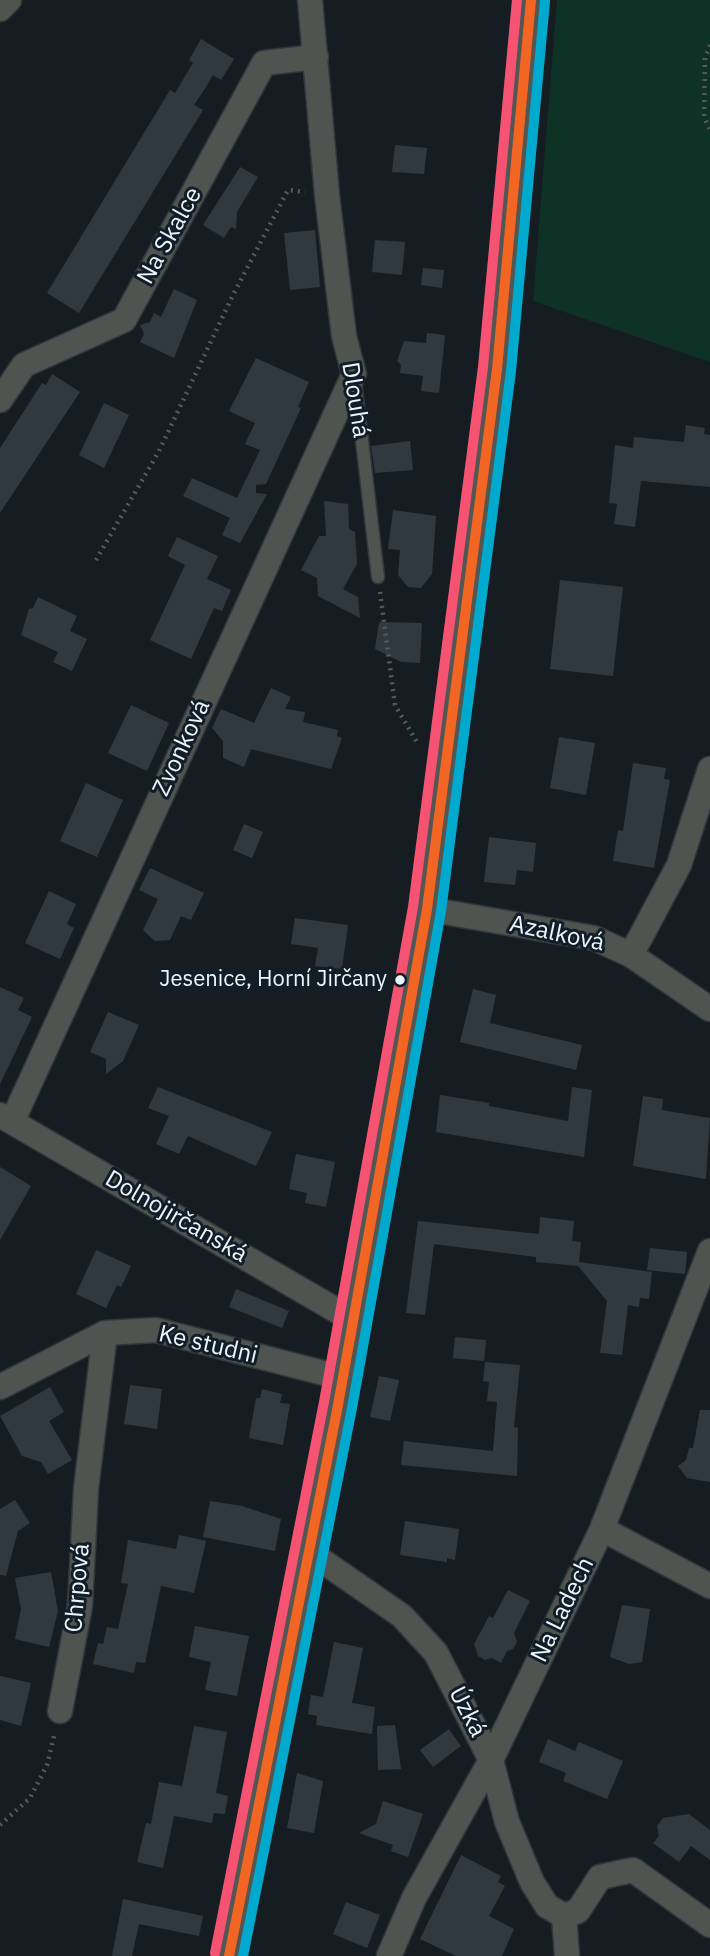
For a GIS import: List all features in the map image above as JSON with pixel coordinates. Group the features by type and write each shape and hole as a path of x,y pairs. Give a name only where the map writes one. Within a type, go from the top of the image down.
{"main road":[{"path":"229,1956 343,1378 427,909 497,369 531,0"}],"street":[{"path":"0,9 9,0"},
{"name":"Dlouhá","path":"310,0 327,195 344,335 354,374"},
{"name":"Na Skalce","path":"0,400 24,365 124,320 264,62 316,57"},
{"name":"Zvonková","path":"6,1119 354,374"},
{"path":"631,954 679,865 710,769"},
{"name":"Azalková","path":"427,909 594,938 631,954 710,1009"},
{"name":"Dolnojirčanská","path":"6,1119 353,1320"},
{"name":"Na Ladech","path":"388,1956 414,1898 491,1760 602,1529 710,1251"},
{"name":"Ke studni","path":"0,1387 104,1333 156,1330 343,1378"},
{"name":"Chrpová","path":"60,1711 80,1606 86,1489 104,1333"},
{"path":"602,1529 710,1586"},
{"name":"Úzká","path":"308,1551 402,1616 436,1653 491,1760 507,1822 532,1882 547,1906 564,1916"},
{"path":"566,1956 564,1916 578,1911 600,1877 633,1870 710,1925"}],"lane":[{"name":"Dlouhá","path":"354,374 378,577"}],"path":[{"path":"710,45 705,58 704,117 710,129"},
{"path":"96,561 159,451 233,295 288,190 327,195"},
{"path":"378,577 395,705 443,786"},
{"path":"0,1825 30,1798 47,1765 60,1711"}],"green space":[{"path":"557,0 710,0 710,362 533,301"}],"building":[{"path":"201,39 234,59 221,80 213,75 194,105 203,110 79,313 47,293 170,90 175,93 193,63 189,60"},
{"path":"395,145 427,148 424,174 392,172"},
{"path":"240,167 258,177 237,212 236,229 231,227 224,238 203,225"},
{"path":"315,230 320,287 290,290 284,233"},
{"path":"375,240 405,242 402,275 372,272"},
{"path":"423,268 444,270 442,288 421,285"},
{"path":"174,289 197,300 174,358 140,342 144,334 140,325 150,322 154,313 161,317"},
{"path":"427,333 445,335 439,393 421,391 423,376 400,373 401,365 397,361 404,341 426,343"},
{"path":"256,358 309,382 298,407 301,408 266,484 256,485 256,493 267,494 240,543 222,535 230,518 183,496 192,478 237,498 260,450 245,444 255,423 229,411"},
{"path":"52,374 80,392 0,513 0,448 42,383 46,385"},
{"path":"104,403 129,415 104,468 79,455"},
{"path":"686,425 705,428 704,434 710,435 710,487 641,481 635,527 614,524 617,504 609,503 615,445 633,448 634,437 684,442"},
{"path":"410,441 413,470 375,473 371,446"},
{"path":"324,501 348,504 349,529 355,532 357,564 343,589 358,597 360,618 318,596 317,578 301,570 319,536 326,536"},
{"path":"393,510 436,516 432,574 421,588 408,587 398,575 400,550 388,549"},
{"path":"177,537 218,556 207,579 231,590 222,611 214,608 191,659 150,640 185,565 168,556"},
{"path":"560,580 623,587 613,676 550,669"},
{"path":"38,597 77,616 70,631 87,639 72,671 53,662 58,652 21,635 29,609 33,608"},
{"path":"379,622 422,623 420,663 401,662 375,649"},
{"path":"271,688 291,697 285,709 305,712 303,722 338,730 337,736 342,738 331,769 251,749 244,767 223,758 223,741 212,728 221,709 254,723"},
{"path":"131,705 169,723 147,771 108,753"},
{"path":"559,737 595,743 586,795 550,788"},
{"path":"633,763 666,768 664,779 670,780 654,868 613,861 618,830 623,831"},
{"path":"86,783 123,800 97,857 60,841"},
{"path":"244,824 263,832 252,858 233,850"},
{"path":"489,837 536,843 533,872 517,870 515,885 484,882"},
{"path":"150,868 204,893 191,920 181,916 170,940 155,941 143,930 158,899 139,890"},
{"path":"49,891 76,904 67,924 74,928 60,959 25,943"},
{"path":"295,918 348,925 342,969 315,966 318,948 291,944"},
{"path":"0,987 24,998 18,1010 32,1017 0,1084"},
{"path":"473,989 496,995 490,1023 582,1045 576,1070 460,1042"},
{"path":"108,1012 139,1025 123,1061 106,1074 106,1059 90,1052"},
{"path":"158,1087 272,1132 256,1166 188,1136 179,1154 156,1144 169,1116 148,1108"},
{"path":"572,1087 592,1090 584,1157 436,1132 440,1095 568,1121"},
{"path":"643,1096 663,1099 662,1110 710,1118 706,1179 633,1166"},
{"path":"296,1154 335,1162 326,1207 305,1203 307,1193 289,1189"},
{"path":"0,1167 31,1186 0,1240"},
{"path":"540,1217 574,1221 572,1241 581,1242 579,1262 652,1272 649,1299 640,1298 639,1307 628,1305 622,1355 600,1353 607,1301 578,1266 536,1262 536,1257 434,1244 425,1315 406,1313 418,1221 539,1234"},
{"path":"650,1248 687,1252 685,1274 647,1270"},
{"path":"96,1250 131,1266 121,1287 117,1285 106,1308 76,1294"},
{"path":"236,1289 289,1311 282,1328 229,1307"},
{"path":"455,1337 486,1340 484,1361 453,1358"},
{"path":"485,1362 520,1365 514,1427 518,1428 517,1476 401,1465 404,1441 493,1451 497,1402 487,1401 489,1382 483,1381"},
{"path":"379,1376 399,1380 390,1421 370,1417"},
{"path":"130,1385 162,1389 157,1429 124,1424"},
{"path":"50,1387 64,1412 49,1421 72,1460 48,1474 41,1462 22,1456 0,1416"},
{"path":"262,1389 282,1394 280,1403 290,1404 283,1445 249,1438 256,1398 260,1398"},
{"path":"700,1410 710,1410 710,1482 687,1478 678,1466 686,1460 689,1448 693,1448"},
{"path":"15,1500 30,1523 18,1531 6,1576 0,1575 0,1509"},
{"path":"210,1501 242,1506 281,1519 275,1551 203,1537"},
{"path":"405,1521 459,1529 455,1560 447,1558 447,1562 400,1555"},
{"path":"179,1535 206,1541 194,1593 161,1586 145,1663 136,1662 134,1673 93,1664 98,1643 103,1644 107,1627 118,1629 128,1584 121,1583 128,1540 176,1549"},
{"path":"51,1572 58,1611 49,1647 15,1639 21,1609 15,1578"},
{"path":"508,1590 530,1601 514,1633 517,1642 513,1649 507,1651 501,1663 492,1658 485,1660 478,1656 474,1644 489,1616 493,1618"},
{"path":"622,1605 650,1609 642,1662 629,1664 610,1657"},
{"path":"195,1626 249,1636 237,1696 205,1690 211,1662 189,1657"},
{"path":"334,1642 363,1648 352,1703 375,1707 372,1734 316,1725 317,1716 308,1714 311,1695 323,1697"},
{"path":"0,1676 31,1683 21,1726 0,1720"},
{"path":"395,1725 401,1769 378,1770 377,1726"},
{"path":"194,1726 227,1732 216,1793 228,1796 225,1814 214,1813 212,1823 174,1816 163,1868 137,1862 146,1823 151,1824 159,1782 182,1786"},
{"path":"449,1729 461,1746 433,1767 420,1750"},
{"path":"548,1739 575,1751 579,1742 623,1761 607,1799 563,1781 566,1773 539,1762"},
{"path":"297,1773 323,1781 314,1833 287,1828"},
{"path":"383,1801 423,1814 408,1857 391,1851 393,1845 359,1833 376,1824"},
{"path":"689,1814 710,1830 710,1860 691,1846 679,1862 653,1843 659,1836 657,1826 663,1818"},
{"path":"461,1855 501,1876 498,1882 505,1886 489,1916 514,1929 502,1956 456,1956 420,1939"},
{"path":"123,1899 203,1916 199,1936 139,1924 132,1956 112,1956"},
{"path":"346,1902 380,1915 367,1948 333,1934"}],"transit line":[{"path":"215,1953 324,1402 413,907 483,367 517,0"},
{"path":"229,1956 338,1405 427,909 497,369 531,0"},
{"path":"243,1956 352,1408 441,911 511,371 545,1"}],"place":[{"name":"Jesenice, Horní Jirčany","path":"400,980"}]}
